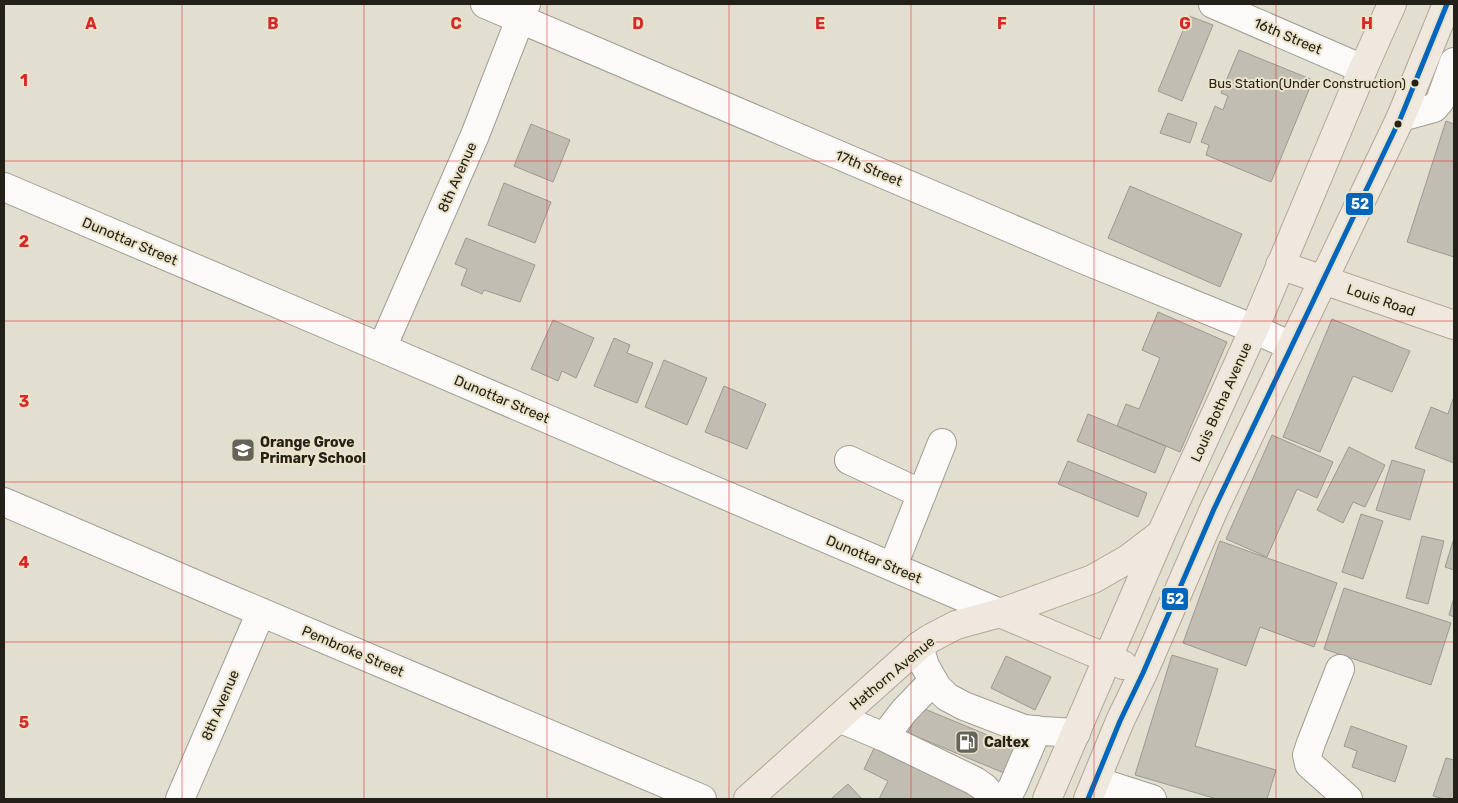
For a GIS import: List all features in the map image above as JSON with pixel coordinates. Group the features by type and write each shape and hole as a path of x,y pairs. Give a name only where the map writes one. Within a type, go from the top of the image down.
{"main road":[{"name":"Louis Botha Avenue","path":"1047,799 1162,532 1254,329 1392,4"},
{"path":"1092,790 1120,721 1214,509 1401,117 1447,4"},
{"name":"Louis Road","path":"1280,265 1454,326"},
{"name":"Hathorn Avenue","path":"748,799 919,646 931,638 956,625 1000,613 1094,579 1128,559 1162,532"},
{"path":"1000,613 1142,673"}],"street":[{"name":"17th Street","path":"485,4 523,11 1080,258 1291,346"},
{"name":"16th Street","path":"1213,4 1363,69"},
{"name":"8th Avenue","path":"382,348 475,135 523,11"},
{"path":"1401,117 1447,104 1454,62"},
{"name":"Dunottar Street","path":"4,187 1000,613"},
{"path":"893,566 942,443"},
{"path":"849,460 922,494"},
{"name":"Pembroke Street","path":"4,502 702,799"},
{"name":"8th Avenue","path":"180,799 261,612"},
{"path":"919,646 925,666 937,687 947,697 964,706 1024,729 1076,732"},
{"path":"1340,669 1308,755 1309,764 1348,799"},
{"path":"884,737 904,711 933,680"},
{"path":"839,718 884,737 975,781 985,788 994,799"},
{"path":"1006,799 1037,730"},
{"path":"1092,790 1152,799"}],"building":[{"path":"1189,16 1213,25 1182,101 1158,91"},
{"path":"1239,50 1313,80 1271,182 1206,155 1209,145 1201,142 1215,106 1223,110 1228,96 1221,93"},
{"path":"1168,113 1197,123 1190,143 1160,133"},
{"path":"1446,121 1454,124 1454,257 1407,242"},
{"path":"531,124 570,140 553,182 514,166"},
{"path":"504,183 551,202 535,243 488,225"},
{"path":"1130,186 1242,234 1220,287 1108,238"},
{"path":"466,238 535,265 520,302 484,290 482,294 461,285 467,269 455,264"},
{"path":"1158,312 1227,342 1180,452 1117,426 1126,404 1139,409 1160,358 1142,350"},
{"path":"1332,319 1410,351 1392,392 1353,376 1320,452 1283,437"},
{"path":"553,320 594,338 576,378 562,371 558,381 531,369"},
{"path":"614,338 630,345 627,353 653,363 637,403 594,386"},
{"path":"664,360 707,378 687,425 645,407"},
{"path":"724,386 766,404 747,449 705,432"},
{"path":"1453,399 1454,463 1415,448 1431,407 1448,414"},
{"path":"1088,414 1166,446 1155,473 1077,441"},
{"path":"1272,435 1333,462 1317,498 1297,489 1267,557 1226,539"},
{"path":"1349,447 1385,465 1365,507 1353,502 1343,523 1317,510"},
{"path":"1392,460 1425,470 1410,520 1376,510"},
{"path":"1068,461 1147,493 1138,517 1058,484"},
{"path":"1361,514 1383,521 1363,579 1342,572"},
{"path":"1422,536 1444,541 1428,604 1406,598"},
{"path":"1454,538 1454,570 1445,567"},
{"path":"1220,541 1337,583 1314,647 1260,627 1246,666 1183,643"},
{"path":"1344,588 1451,623 1431,685 1324,649"},
{"path":"1454,597 1454,617 1449,615"},
{"path":"1172,655 1218,669 1195,746 1276,770 1267,799 1217,799 1135,775"},
{"path":"1006,656 1051,677 1035,710 991,688"},
{"name":"Caltex","path":"920,707 1026,751 1016,778 908,733"},
{"path":"1351,726 1407,746 1395,782 1352,767 1357,751 1344,746"},
{"path":"879,738 981,787 975,799 879,799 888,781 864,769"},
{"path":"1446,758 1454,760 1454,799 1433,796"},
{"path":"848,784 862,799 831,799"}],"transit line":[{"name":"52","path":"1088,799 1120,721 1143,673 1214,509 1401,117 1447,4"}],"place":[{"name":"Bus Station(Under Construction)","path":"1415,83"},
{"name":"Orange Grove Primary School","path":"243,450"},
{"name":"Caltex","path":"967,742"}]}
